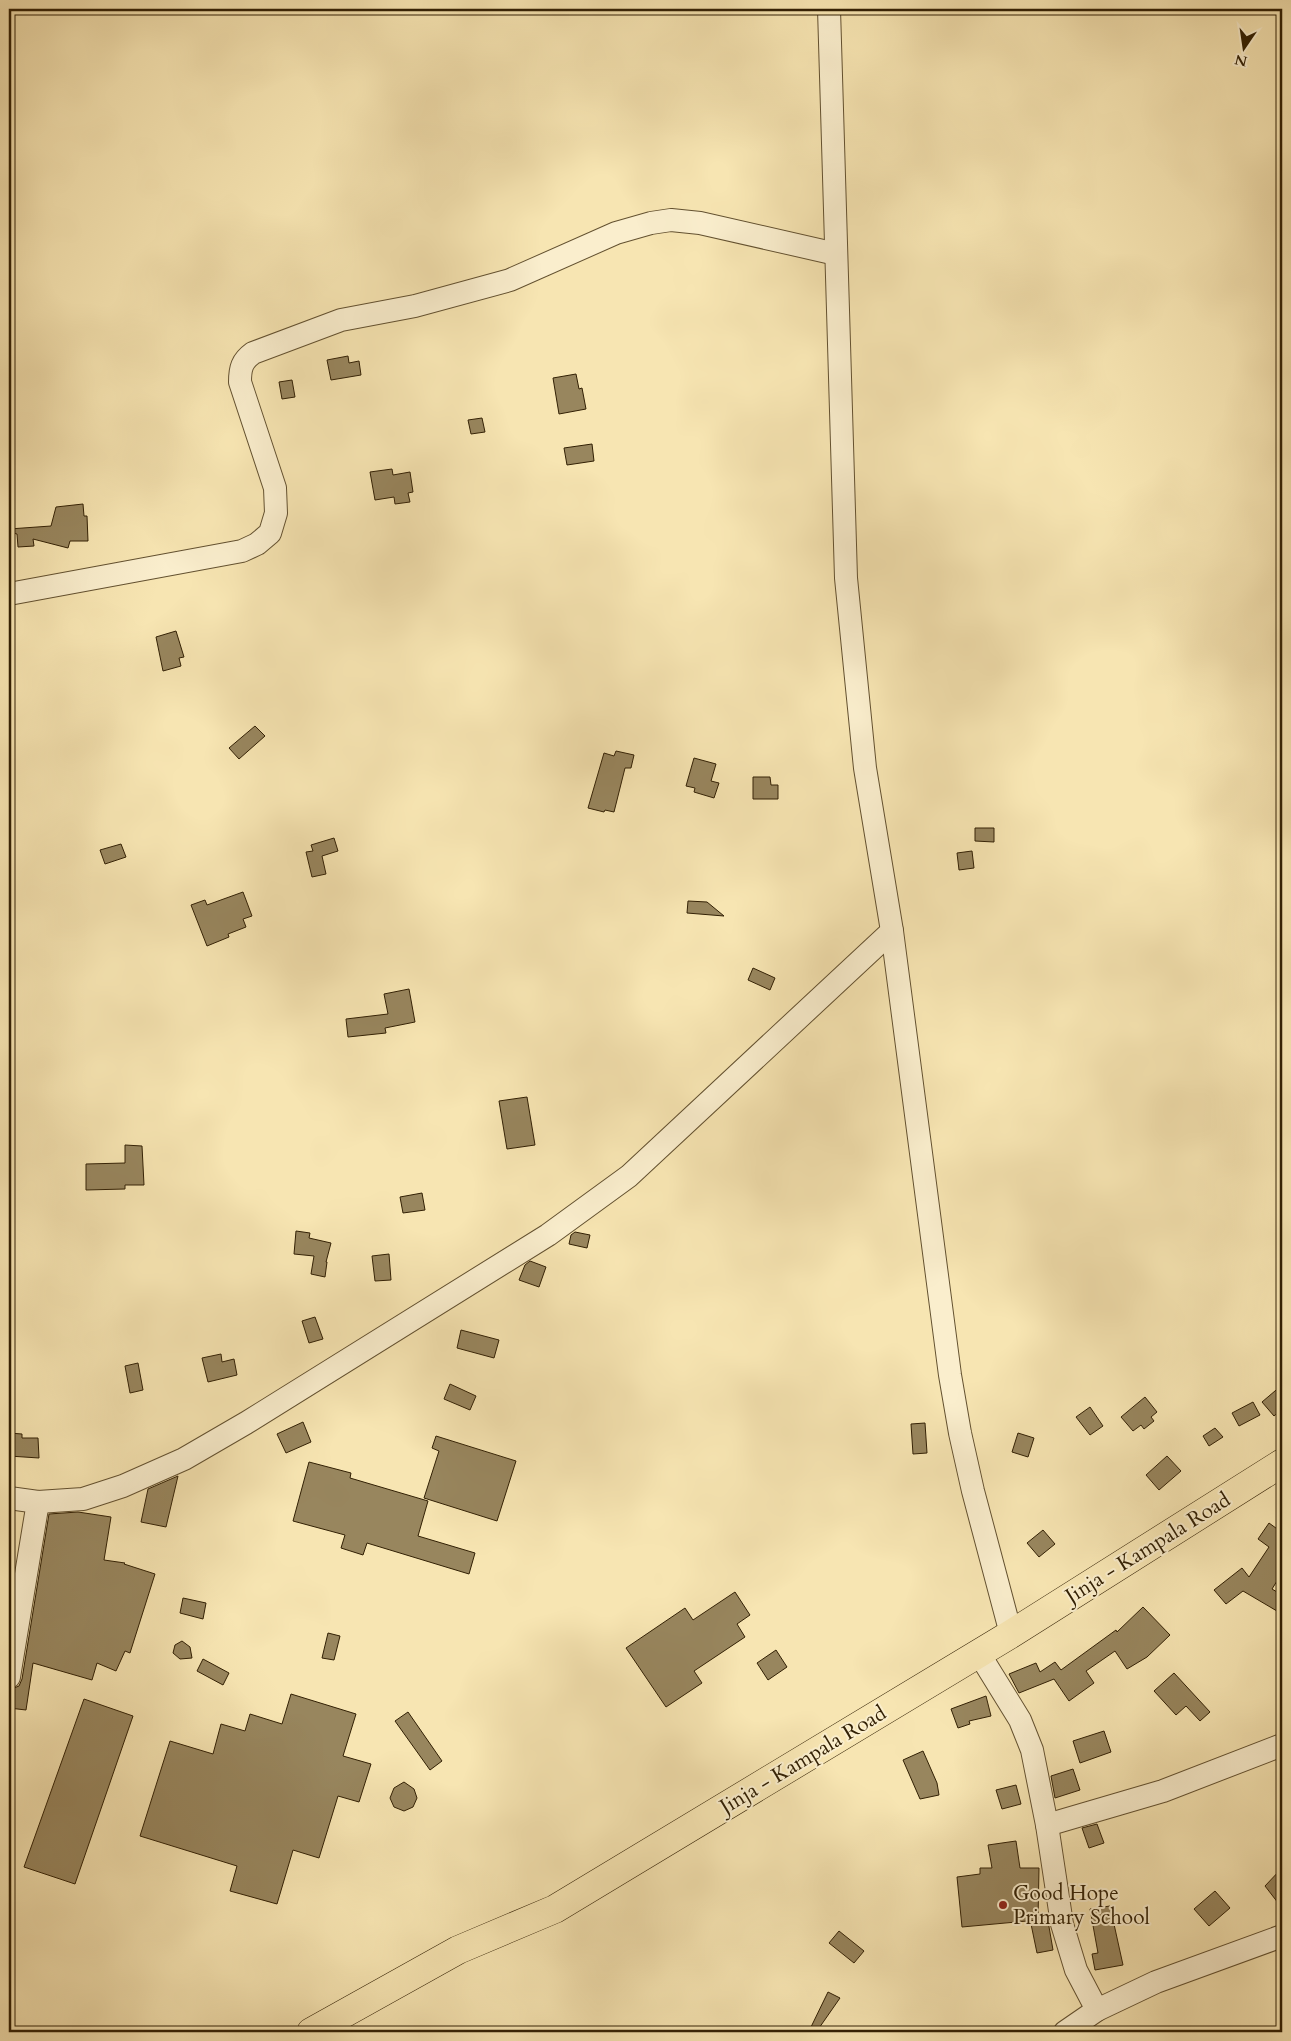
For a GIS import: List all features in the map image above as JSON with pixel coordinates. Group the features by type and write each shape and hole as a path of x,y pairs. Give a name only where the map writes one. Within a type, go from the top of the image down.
{"highway":[{"name":"Jinja - Kampala Road","path":"311,2032 458,1950 555,1909 829,1745 978,1652 1011,1634 1282,1463"}],"street":[{"path":"829,9 846,578 866,768 892,931 949,1365 960,1433 973,1491 1011,1634"},
{"path":"9,594 242,551 257,544 270,533 276,513 275,488 240,382 240,370 245,359 253,353 341,320 415,306 510,280 616,233 652,223 671,220 700,223 836,254"},
{"path":"9,1498 38,1502 83,1499 122,1486 184,1459 246,1423 548,1235 629,1176 892,931"},
{"path":"9,1677 38,1502"},
{"path":"978,1652 1020,1720 1032,1750 1062,1924 1076,1970 1097,2010"},
{"path":"1046,1825 1163,1791 1282,1745"},
{"path":"1065,2032 1097,2010 1156,1982 1282,1936"}],"building":[{"path":"348,356 349,363 359,361 361,375 331,380 327,360"},
{"path":"576,374 579,389 582,388 586,409 559,414 553,378"},
{"path":"292,380 295,397 282,399 279,382"},
{"path":"482,418 485,432 471,434 468,420"},
{"path":"592,444 594,461 567,465 564,448"},
{"path":"392,469 393,475 410,472 413,492 408,493 410,502 395,504 394,497 375,500 370,472"},
{"path":"83,504 84,516 87,516 88,541 70,541 68,548 33,539 34,546 18,547 17,534 9,532 9,529 51,526 56,507"},
{"path":"176,631 184,657 179,658 181,666 163,671 156,637"},
{"path":"255,726 265,736 239,759 229,748"},
{"path":"616,751 634,755 631,768 625,768 614,812 605,810 604,812 588,808 604,753 614,756"},
{"path":"694,758 716,764 711,781 719,783 714,798 694,792 695,788 686,786"},
{"path":"753,777 770,777 771,785 778,785 778,799 753,799"},
{"path":"975,828 994,828 994,842 975,841"},
{"path":"334,838 338,851 322,856 326,874 312,877 306,852 313,851 311,845"},
{"path":"121,844 126,857 105,864 100,850"},
{"path":"972,851 974,868 959,870 957,853"},
{"path":"243,892 252,916 243,919 246,927 228,934 229,937 207,946 191,905 205,900 207,905"},
{"path":"688,901 707,902 724,916 687,913"},
{"path":"753,968 775,978 770,990 748,980"},
{"path":"409,989 415,1022 385,1028 386,1033 348,1037 346,1019 388,1014 384,994"},
{"path":"527,1097 535,1145 507,1149 499,1101"},
{"path":"125,1145 142,1146 144,1185 125,1185 125,1189 86,1190 86,1164 125,1163"},
{"path":"422,1193 425,1210 403,1213 400,1197"},
{"path":"296,1231 310,1233 309,1238 331,1243 326,1262 325,1277 311,1274 314,1256 294,1254"},
{"path":"575,1232 590,1235 587,1248 569,1244 571,1235"},
{"path":"389,1254 391,1280 375,1281 372,1256"},
{"path":"530,1261 546,1267 539,1287 519,1280 525,1265"},
{"path":"315,1317 323,1339 309,1343 302,1321"},
{"path":"461,1330 499,1340 494,1358 457,1348"},
{"path":"221,1354 222,1362 234,1359 237,1375 208,1382 202,1358"},
{"path":"138,1363 143,1390 130,1393 125,1366"},
{"path":"450,1384 476,1396 470,1410 444,1399"},
{"path":"1282,1385 1282,1409 1274,1416 1262,1402"},
{"path":"1145,1397 1157,1412 1151,1417 1154,1421 1144,1429 1141,1425 1133,1431 1121,1417"},
{"path":"1253,1402 1260,1415 1239,1426 1232,1413"},
{"path":"1090,1407 1103,1426 1090,1435 1076,1417"},
{"path":"303,1422 311,1442 286,1453 277,1434"},
{"path":"925,1423 927,1453 913,1454 911,1424"},
{"path":"1215,1428 1223,1437 1209,1446 1203,1436"},
{"path":"9,1433 22,1434 22,1438 38,1438 39,1458 9,1456"},
{"path":"1018,1433 1034,1438 1028,1457 1012,1452"},
{"path":"436,1436 516,1461 497,1521 424,1498 439,1451 432,1448"},
{"path":"1167,1456 1181,1471 1159,1490 1146,1475"},
{"path":"309,1462 351,1473 350,1478 428,1501 418,1536 475,1553 469,1574 367,1543 363,1555 341,1548 345,1535 293,1521"},
{"path":"178,1476 166,1527 141,1522 148,1489"},
{"path":"78,1512 111,1517 104,1560 125,1563 155,1574 130,1653 125,1651 116,1671 97,1663 92,1680 33,1663 26,1710 9,1708 9,1690 19,1686 22,1679 49,1514"},
{"path":"1269,1523 1280,1531 1282,1528 1282,1573 1272,1589 1282,1595 1282,1614 1243,1591 1226,1604 1214,1590 1242,1568 1249,1577 1269,1547 1258,1539"},
{"path":"1043,1530 1055,1544 1039,1557 1027,1543"},
{"path":"735,1592 750,1615 737,1624 745,1637 694,1671 702,1683 666,1707 626,1648 685,1608 693,1620"},
{"path":"183,1598 206,1603 203,1619 180,1613"},
{"path":"1143,1607 1170,1635 1147,1657 1127,1669 1115,1651 1086,1671 1094,1683 1069,1701 1054,1679 1019,1693 1009,1674 1036,1663 1040,1672 1055,1662 1061,1670 1116,1630 1117,1632"},
{"path":"328,1633 340,1636 334,1660 322,1658"},
{"path":"182,1641 190,1647 192,1658 180,1659 173,1653 175,1645"},
{"path":"776,1650 787,1667 768,1680 757,1663"},
{"path":"203,1659 229,1673 223,1685 197,1671"},
{"path":"1174,1673 1210,1712 1200,1721 1186,1706 1176,1715 1154,1691"},
{"path":"291,1694 356,1714 343,1756 371,1764 359,1802 338,1796 319,1858 293,1850 277,1904 230,1891 237,1866 140,1836 170,1741 213,1754 221,1724 245,1731 250,1714 282,1724"},
{"path":"986,1696 991,1716 969,1721 970,1724 958,1728 951,1709"},
{"path":"84,1699 133,1716 75,1884 24,1867"},
{"path":"408,1712 442,1761 430,1770 395,1721"},
{"path":"1104,1731 1111,1752 1080,1763 1073,1741"},
{"path":"923,1751 937,1783 939,1795 920,1799 903,1760"},
{"path":"1073,1769 1080,1790 1055,1798 1051,1776"},
{"path":"404,1782 414,1789 417,1798 413,1807 404,1811 394,1807 390,1798 394,1788"},
{"path":"1016,1785 1021,1804 1002,1809 996,1790"},
{"path":"1097,1824 1104,1843 1089,1848 1082,1828"},
{"path":"1016,1841 1020,1868 1039,1868 1038,1920 962,1927 957,1877 980,1874 980,1868 992,1868 988,1845"},
{"path":"1282,1868 1282,1908 1265,1886"},
{"path":"1215,1891 1230,1908 1209,1926 1194,1909"},
{"path":"1110,1906 1123,1965 1095,1970 1092,1954 1098,1953 1090,1909"},
{"path":"1048,1921 1053,1950 1037,1953 1031,1924"},
{"path":"839,1931 864,1951 854,1963 829,1943"},
{"path":"828,1992 840,1998 817,2031 811,2027"}],"place":[{"name":"Good Hope Primary School","path":"1003,1905"}]}
